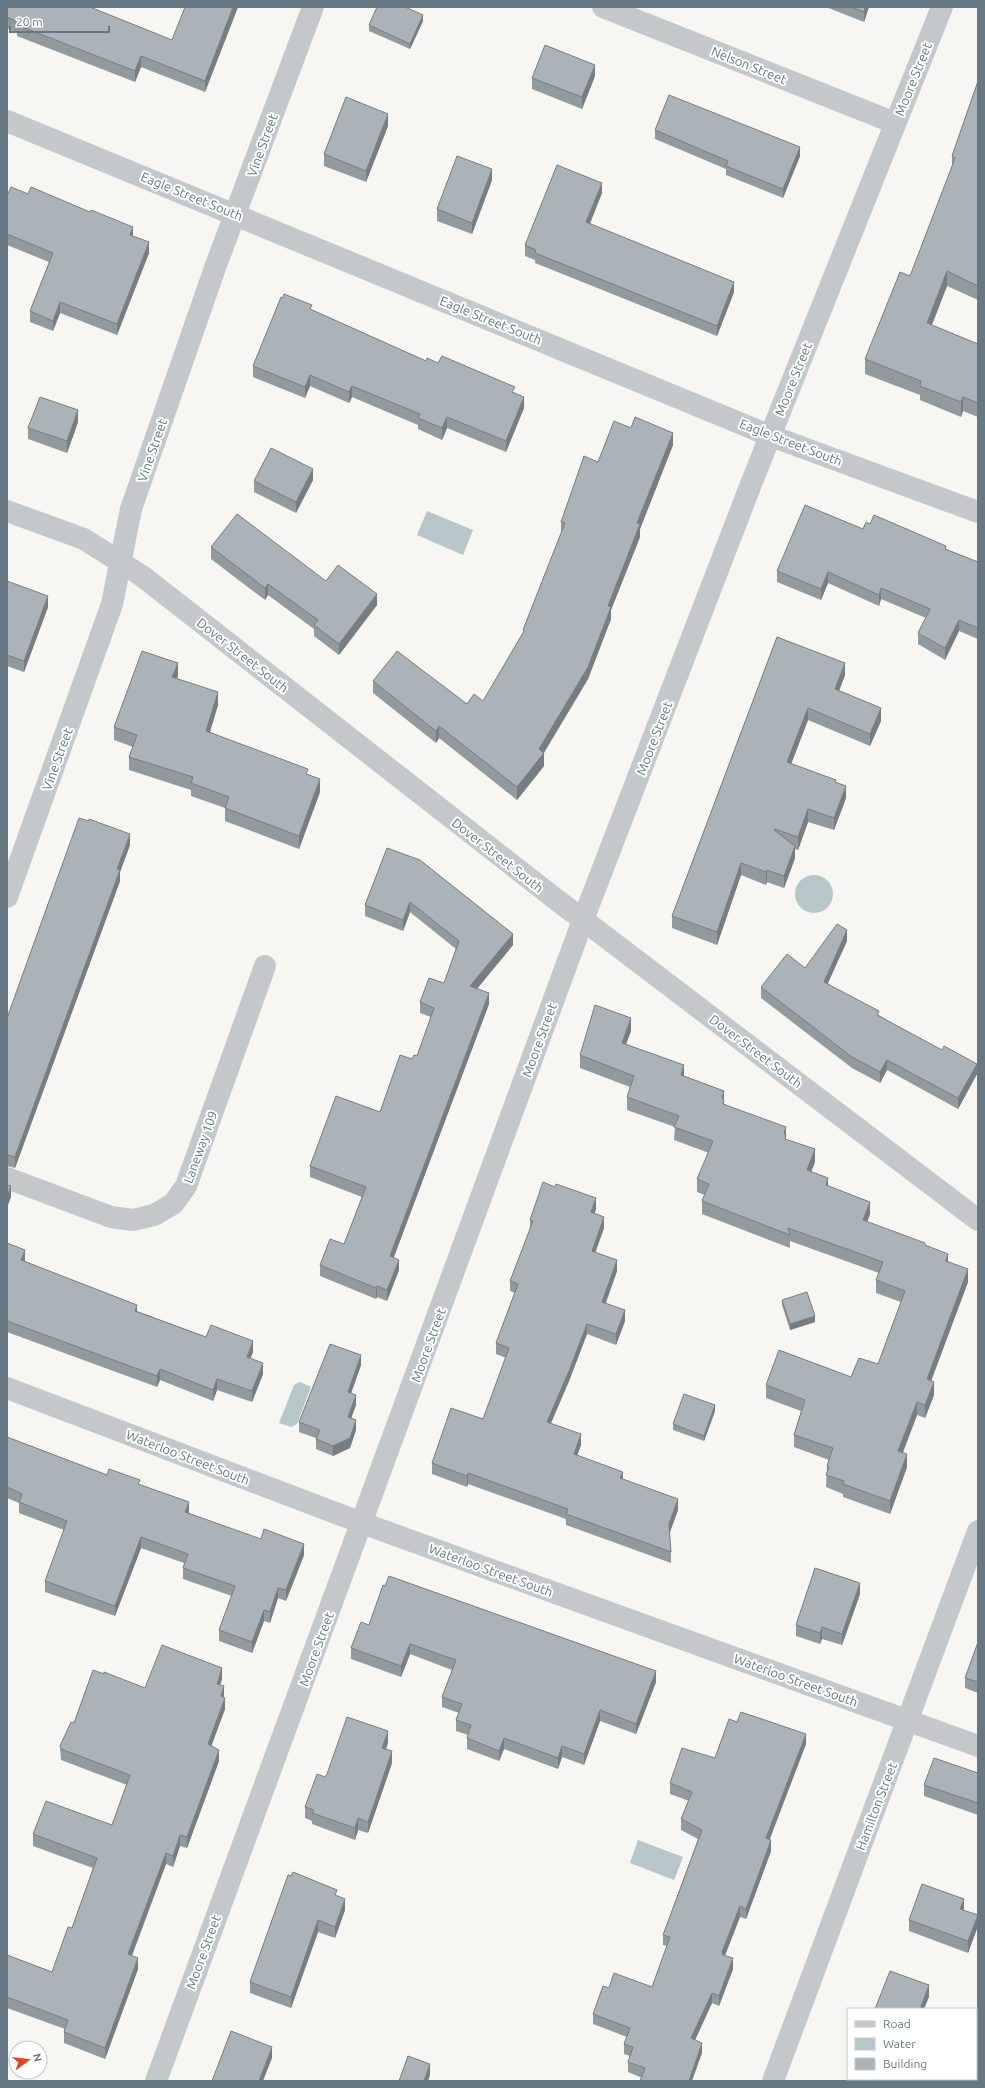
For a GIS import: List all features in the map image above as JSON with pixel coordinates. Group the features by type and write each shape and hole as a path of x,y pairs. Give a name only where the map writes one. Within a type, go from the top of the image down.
{"street":[{"name":"Vine Street","path":"7,897 112,604 131,509 216,264 313,7"},
{"name":"Nelson Street","path":"603,7 895,123"},
{"name":"Moore Street","path":"156,2081 583,920 771,436 942,7"},
{"name":"Eagle Street South","path":"7,122 236,214 771,436 978,512"},
{"name":"Dover Street South","path":"7,511 84,539 142,576 583,920 978,1220"},
{"name":"Laneway 109","path":"7,1178 111,1217 133,1220 154,1215 173,1204 186,1186 265,966"},
{"name":"Waterloo Street South","path":"7,1388 362,1523 978,1746"},
{"name":"Hamilton Street","path":"773,2081 909,1720 978,1531"}],"water":[{"path":"427,511 473,530 463,555 417,535"},
{"path":"814,875 824,878 830,884 833,894 830,904 824,910 814,913 804,910 798,904 795,894 798,884 804,878"},
{"path":"300,1382 311,1387 297,1424 291,1427 279,1423 294,1385"},
{"path":"638,1840 683,1857 674,1880 630,1863"}],"building":[{"path":"7,7 90,7 172,40 185,7 233,7 205,81 141,56 135,71 17,25 18,22 7,17"},
{"path":"377,7 405,7 423,15 410,44 369,25"},
{"path":"851,7 865,7 864,12"},
{"path":"545,45 595,65 582,97 532,78"},
{"path":"978,81 978,286 947,271 927,323 978,344 978,403 963,397 961,402 920,386 921,381 865,359 900,272 910,276 955,158 952,156"},
{"path":"669,95 800,147 783,189 726,166 728,161 655,130"},
{"path":"346,97 388,114 366,171 324,154"},
{"path":"457,156 492,169 472,223 437,209"},
{"path":"557,165 602,183 586,222 734,282 717,326 535,253 536,250 525,245"},
{"path":"11,187 28,194 31,187 90,212 91,210 133,227 130,235 149,242 117,324 60,302 53,321 30,311 53,253 7,234 7,196"},
{"path":"284,294 312,305 310,309 426,361 427,358 438,363 442,356 515,387 512,392 524,397 506,441 447,417 442,428 418,418 420,414 352,386 349,392 310,375 305,387 253,366 281,297 283,298"},
{"path":"40,397 78,410 67,441 28,428"},
{"path":"635,417 673,433 637,523 640,524 608,606 611,607 588,667 539,749 544,753 517,787 439,726 436,731 373,681 397,651 467,704 474,694 483,701 524,631 523,630 565,523 561,522 584,456 598,462 614,421 631,428"},
{"path":"271,448 313,469 296,502 254,481"},
{"path":"805,505 863,529 866,522 870,524 874,515 946,546 945,549 978,562 978,628 959,620 945,648 918,633 930,609 881,588 879,595 828,572 821,589 777,571"},
{"path":"237,514 326,581 338,565 377,594 339,644 314,625 318,620 268,584 265,588 211,547"},
{"path":"7,581 48,596 24,661 7,655"},
{"path":"777,637 845,663 835,689 881,708 870,734 808,708 787,762 836,780 835,782 846,786 834,818 808,809 798,837 775,829 774,830 795,846 784,876 767,870 766,872 741,863 717,932 672,916"},
{"path":"142,651 178,663 172,677 218,692 206,731 308,769 306,774 320,779 299,836 225,808 229,797 191,783 193,777 129,757 137,735 114,727"},
{"path":"79,818 89,821 89,819 130,834 117,869 120,870 15,1157 7,1155 7,1018"},
{"path":"387,848 420,860 513,934 470,986 489,993 390,1256 399,1260 387,1290 377,1286 376,1288 320,1265 330,1239 344,1244 366,1187 310,1166 336,1096 380,1112 400,1055 412,1059 414,1055 417,1056 434,1008 420,1002 429,978 444,983 459,941 410,902 403,920 365,905"},
{"path":"837,924 847,930 824,982 879,1011 877,1015 942,1050 944,1046 977,1064 958,1098 887,1060 880,1072 852,1057 761,987 787,954 805,968"},
{"path":"595,1005 631,1018 622,1043 684,1065 681,1075 724,1091 722,1098 724,1100 723,1104 786,1127 784,1134 786,1135 785,1139 815,1149 807,1170 828,1178 826,1185 870,1202 863,1220 925,1243 925,1245 948,1254 946,1261 968,1269 927,1379 934,1382 925,1405 917,1402 898,1451 907,1454 890,1501 843,1484 844,1481 826,1475 829,1467 827,1466 833,1448 794,1435 805,1400 766,1385 779,1350 851,1377 859,1358 878,1364 905,1291 876,1280 883,1262 788,1228 790,1235 702,1201 709,1184 697,1179 713,1141 674,1127 679,1116 627,1097 634,1076 580,1055"},
{"path":"543,1182 555,1187 556,1184 596,1198 591,1212 604,1217 592,1251 617,1260 602,1302 625,1310 616,1334 587,1324 547,1422 581,1434 574,1454 623,1472 620,1478 678,1499 669,1524 671,1552 566,1514 568,1509 468,1473 467,1476 432,1463 451,1408 483,1419 509,1348 496,1343 518,1284 510,1281 533,1221 530,1220"},
{"path":"7,1185 11,1186 7,1197"},
{"path":"7,1243 25,1250 21,1260 137,1305 135,1311 206,1337 211,1325 253,1341 247,1357 263,1363 252,1391 217,1379 213,1390 160,1369 157,1376 7,1321"},
{"path":"807,1292 815,1316 790,1324 782,1300"},
{"path":"330,1344 361,1355 348,1392 356,1395 348,1417 356,1420 350,1438 333,1446 316,1439 320,1430 299,1422"},
{"path":"684,1394 715,1405 704,1436 673,1424"},
{"path":"7,1437 107,1475 109,1469 140,1480 138,1484 189,1502 185,1512 261,1539 264,1529 304,1544 286,1590 278,1588 270,1612 264,1610 252,1642 219,1630 235,1586 183,1568 188,1554 141,1537 115,1606 45,1581 67,1521 19,1502 22,1494 7,1487"},
{"path":"815,1568 860,1583 842,1634 822,1627 820,1633 796,1625"},
{"path":"389,1576 656,1671 636,1724 600,1710 584,1754 562,1746 558,1758 504,1738 499,1751 467,1738 471,1725 456,1720 462,1704 442,1697 456,1660 410,1644 401,1666 351,1648 361,1622 369,1625 383,1585 385,1586"},
{"path":"978,1642 978,1682 965,1678"},
{"path":"162,1645 222,1668 217,1684 224,1686 221,1696 225,1698 208,1744 219,1750 187,1837 180,1835 173,1856 166,1853 128,1954 138,1958 105,2048 64,2032 68,2020 7,1997 7,1955 52,1972 68,1927 72,1928 97,1858 33,1834 46,1801 112,1825 130,1775 61,1749 60,1746 71,1722 74,1723 93,1670 104,1674 104,1672 145,1688"},
{"path":"741,1712 806,1734 766,1838 771,1840 746,1909 740,1906 722,1952 723,1955 733,1958 719,1996 712,1993 691,2038 702,2043 689,2081 640,2081 645,2068 628,2062 633,2047 624,2044 630,2028 593,2014 603,1986 609,1988 614,1973 652,1987 670,1937 663,1935 702,1830 681,1819 692,1792 670,1783 682,1748 715,1758 729,1719 737,1722"},
{"path":"347,1717 388,1731 382,1748 392,1751 368,1822 358,1818 355,1828 312,1813 314,1810 305,1807 317,1774 325,1777 327,1774"},
{"path":"934,1758 978,1773 978,1803 924,1785"},
{"path":"293,1872 337,1890 335,1895 345,1899 335,1927 318,1920 291,1997 250,1982 288,1875 291,1876"},
{"path":"922,1884 964,1899 960,1909 978,1915 968,1941 909,1920"},
{"path":"890,1971 929,1985 920,2008 875,2008"},
{"path":"231,2031 272,2047 259,2081 212,2081"},
{"path":"408,2056 430,2064 424,2081 399,2081"},
{"path":"878,2080 907,2080 878,2081"}]}
